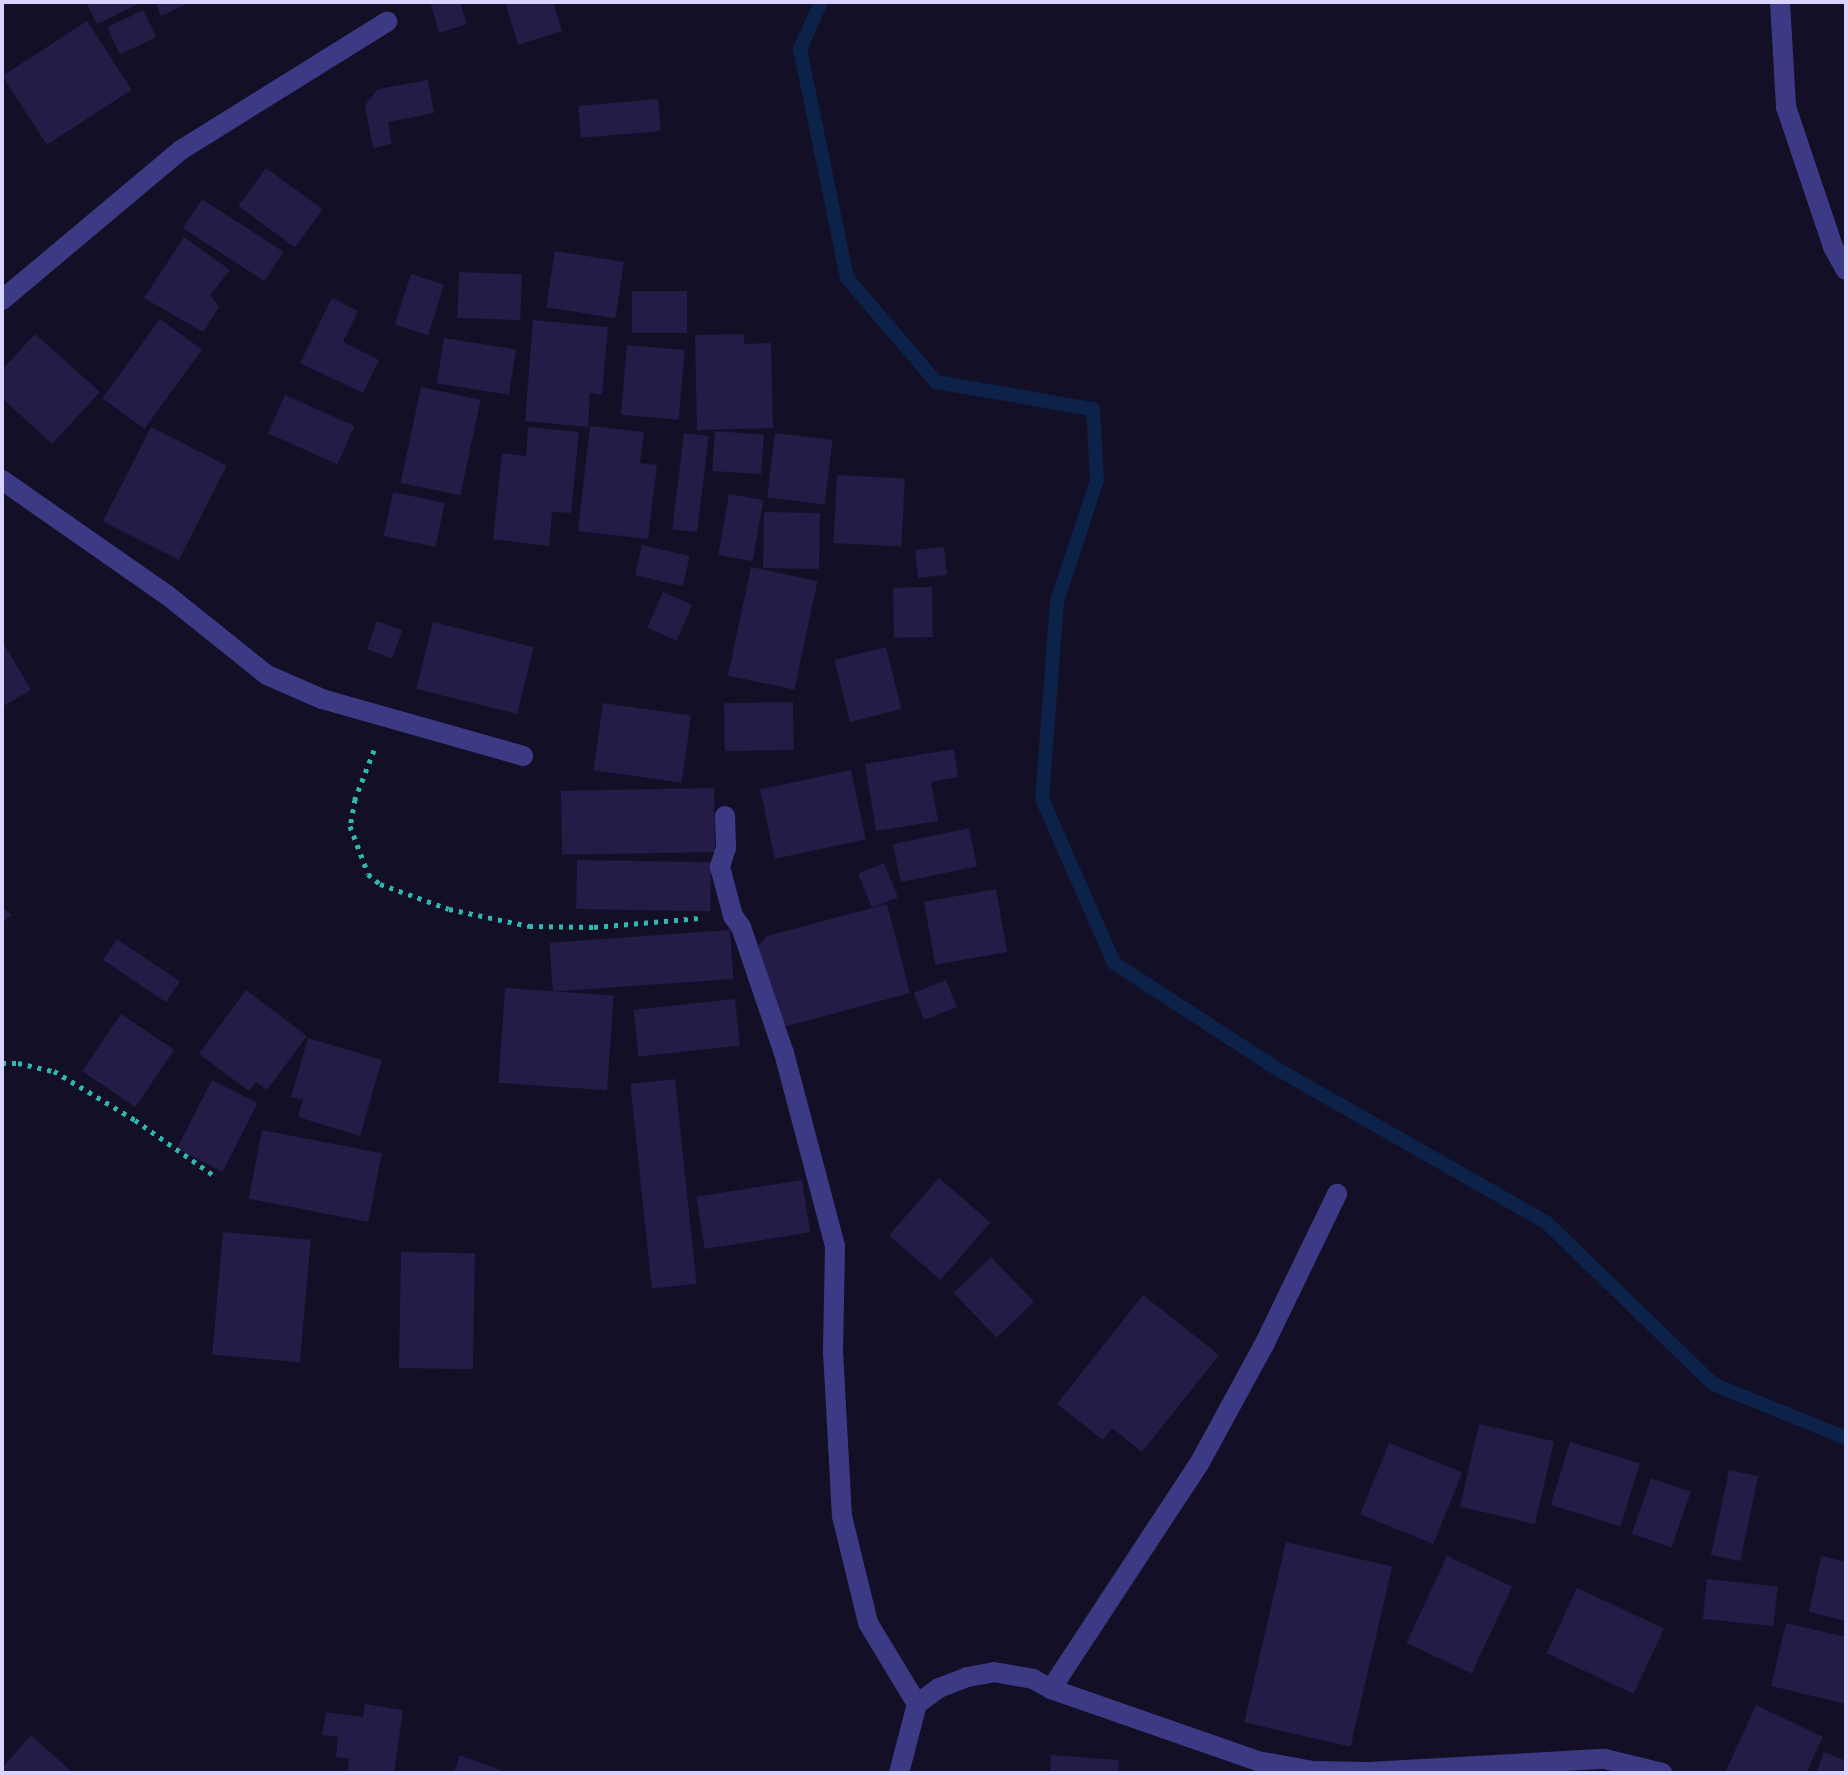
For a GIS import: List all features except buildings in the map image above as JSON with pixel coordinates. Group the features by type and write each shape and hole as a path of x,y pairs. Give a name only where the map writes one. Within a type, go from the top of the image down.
{"street":[{"path":"1780,2 1786,107 1833,247 1846,270"},
{"path":"2,300 181,150 387,22"},
{"path":"2,480 167,595 267,675 322,699 523,756"},
{"path":"725,816 726,848 720,867 733,916 741,927 784,1053 835,1246 833,1351 842,1516 868,1623 917,1704"},
{"path":"1051,1689 1199,1464 1264,1345 1337,1194"},
{"path":"899,1773 917,1704 939,1688 967,1677 994,1672 1033,1679 1051,1689 1258,1761 1313,1771 1369,1772 1605,1759 1662,1773"}],"path":[{"path":"387,717 355,799 350,826 368,874 380,884 449,909 529,926 594,927 733,916"},
{"path":"2,1063 18,1063 54,1071 135,1120 216,1177"}],"waterway":[{"path":"821,2 800,49 847,278 936,382 1093,409 1097,480 1057,601 1042,799 1114,963 1279,1070 1547,1223 1713,1384 1846,1438"}]}
